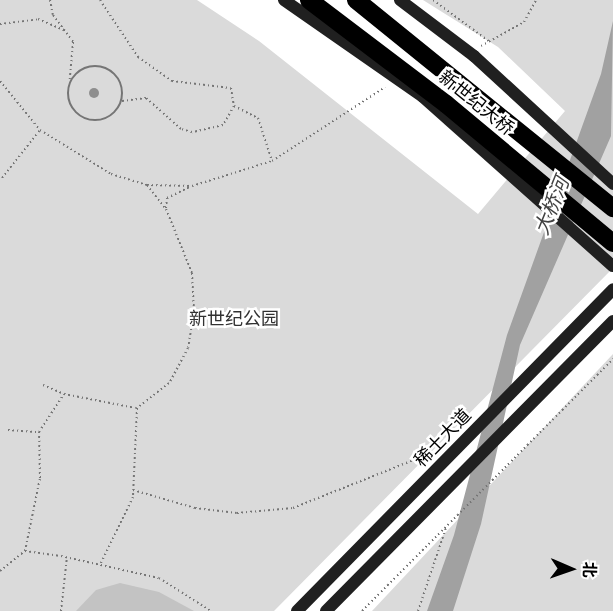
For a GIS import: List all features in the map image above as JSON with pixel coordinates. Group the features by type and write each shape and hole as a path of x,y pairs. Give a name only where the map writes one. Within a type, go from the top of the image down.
{"highway":[{"name":"新世纪大桥","path":"309,0 446,104 613,243"},
{"name":"新世纪大桥","path":"356,0 613,208"}],"main road":[{"path":"284,0 423,97 613,266"},
{"path":"400,0 474,56 613,184"},
{"name":"稀土大道","path":"297,611 613,289"},
{"path":"326,611 613,321"}],"path":[{"path":"50,0 53,15 73,42 74,57 70,84 70,103 85,118 106,117 120,101 120,85 104,68 81,69 70,84"},
{"path":"100,0 124,40 147,64 172,81 231,88 234,106 223,125 192,132 181,129 146,98 120,101"},
{"path":"433,0 490,42"},
{"path":"480,47 524,22 536,0"},
{"path":"0,24 38,19 66,31"},
{"path":"0,81 39,130 111,174 147,184 192,186"},
{"path":"166,208 166,198 192,186 272,161 388,86"},
{"path":"234,106 258,118 272,161"},
{"path":"2,178 39,130"},
{"path":"43,385 64,394 137,408 169,383 188,348 194,311 192,273 166,208 147,184"},
{"path":"362,611 613,359"},
{"path":"0,571 25,551 40,478 39,432 64,394"},
{"path":"100,565 128,513 133,490 137,408"},
{"path":"8,430 39,432"},
{"path":"133,490 195,508 237,513 293,508 437,451"},
{"path":"418,611 447,525"},
{"path":"25,551 67,557 159,578 211,611"},
{"path":"61,611 67,557"}],"green space":[{"name":"新世纪公园","path":"0,0 197,0 259,41 478,214 565,111 498,47 423,0 613,0 613,268 274,611 0,611"},
{"path":"613,354 613,611 372,611"}],"shaded area":[{"path":"613,21 611,136 520,345 481,524 453,611 427,611 454,535 507,335 601,74"}],"building":[{"path":"120,583 159,592 194,611 76,611 96,590"}],"water label":[{"name":"大桥河","path":"552,206"}]}
